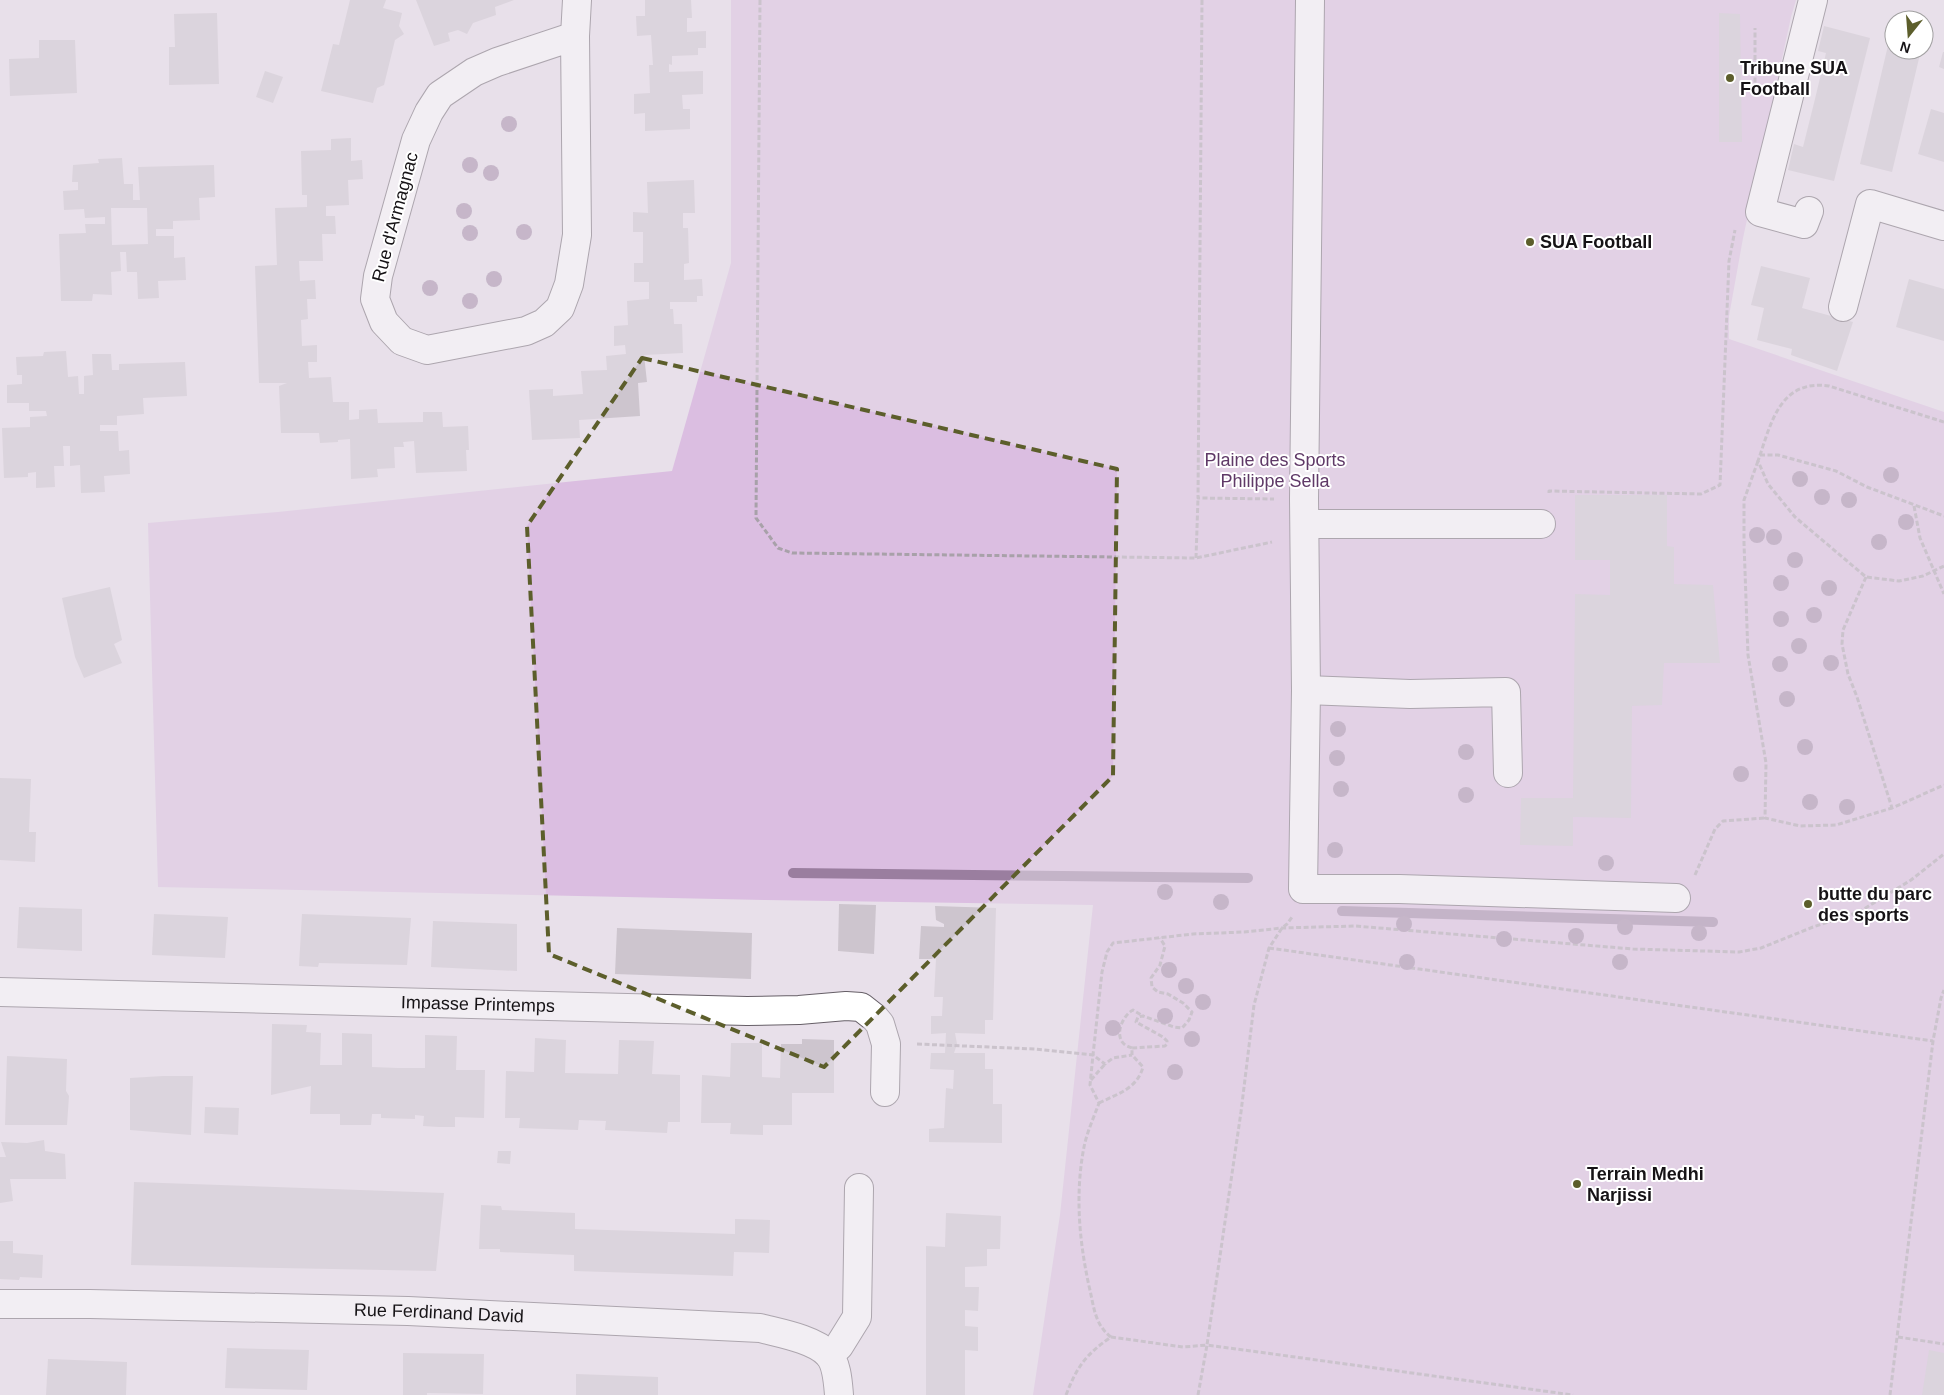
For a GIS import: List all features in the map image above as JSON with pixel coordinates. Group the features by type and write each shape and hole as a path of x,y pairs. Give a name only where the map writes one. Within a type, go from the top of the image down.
{"street":[{"name":"Rue d'Armagnac","path":"575,36 497,62 474,72 440,95 430,112 416,140 378,276 375,299 384,322 402,341 427,350 526,331 544,323 560,308 569,284 577,234 575,36 577,0"},
{"path":"1310,0 1304,521 1306,690 1302,889 1399,889 1676,898"},
{"path":"1809,211 1804,224 1760,212 1813,0"},
{"path":"1843,307 1870,204 1944,226"},
{"path":"1304,521 1541,524"},
{"path":"1306,690 1410,694 1506,692 1508,773"},
{"name":"Impasse Printemps","path":"0,992 747,1011 799,1010 846,1006 862,1008 880,1024 886,1044 885,1092"},
{"path":"839,1395 838,1378 829,1355 839,1346 857,1317 860,1188"},
{"name":"Rue Ferdinand David","path":"0,1304 90,1304 408,1311 760,1328 806,1341 829,1355"}],"path":[{"path":"760,0 756,518 778,548 792,553 1196,558 1265,543 1304,521"},
{"path":"1196,558 1202,0"},
{"path":"1755,94 1756,28"},
{"path":"1541,524 1550,491 1701,494 1720,485 1729,261 1736,225"},
{"path":"1765,818 1766,763 1748,655 1744,500 1773,417 1789,396 1804,387 1816,384 1829,386 1944,422"},
{"path":"1760,455 1778,455 1836,471 1867,487 1944,516"},
{"path":"1758,461 1768,484 1795,517 1866,576 1899,581 1923,576 1944,566"},
{"path":"1198,498 1304,521"},
{"path":"1914,506 1920,538 1944,594"},
{"path":"1866,576 1843,630 1842,644 1848,674 1892,808"},
{"path":"1676,898 1693,879 1714,830 1723,821 1765,818 1800,826 1836,825 1892,808 1944,785"},
{"path":"1573,1395 1207,1345 1183,1347 1111,1338 1102,1330 1096,1318 1082,1254 1079,1226 1079,1188 1084,1145 1098,1103 1090,1085 1102,972 1107,952 1113,943 1193,934 1282,928 1356,926 1632,949 1740,952 1761,948 1859,912 1911,880 1944,854"},
{"path":"1198,1395 1241,1112 1254,1005 1269,948 1291,918 1301,899 1302,889"},
{"path":"1143,1016 1138,1018 1136,1022 1164,1037 1167,1040 1167,1044 1165,1046 1132,1048 1124,1044 1121,1038 1123,1018 1133,1010 1143,1016 1182,1028 1189,1020 1192,1012 1184,1003 1168,994 1158,992 1152,986 1151,978 1160,965 1165,946 1160,938"},
{"path":"1269,948 1933,1041"},
{"path":"1890,1395 1933,1041 1944,990"},
{"path":"886,1044 942,1044 1026,1048 1093,1055 1105,1064"},
{"path":"1098,1103 1130,1089 1141,1075 1143,1067 1132,1055 1132,1048"},
{"path":"1091,1080 1113,1058 1132,1055"},
{"path":"1066,1395 1074,1375 1084,1360 1093,1350 1111,1338"},
{"path":"1898,1338 1944,1344"}],"highlighted area":[{"path":"642,358 1117,469 1113,776 824,1067 549,954 527,526"}],"green space":[{"name":"Plaine des Sports Philippe Sella","path":"731,0 1796,0 1743,238 1729,316 1729,339 1944,412 1944,1395 1033,1395 1060,1215 1093,905 158,887 148,523 278,512 672,471 731,263"}],"building":[{"path":"350,0 386,0 383,8 402,13 399,26 404,34 395,40 384,85 377,88 373,103 321,91 333,44 339,45"},
{"path":"416,0 514,0 495,7 496,15 473,23 467,34 458,30 448,33 450,41 434,46"},
{"path":"645,0 691,0 692,18 687,18 687,32 706,31 706,48 698,48 698,55 672,56 672,65 669,64 669,72 703,71 703,94 682,95 683,109 690,109 690,129 645,131 645,113 634,114 634,94 650,93 649,65 653,65 651,35 637,36 636,16 645,16"},
{"path":"217,13 219,84 169,85 169,47 175,47 174,14"},
{"name":"Tribune SUA Football","path":"1719,13 1740,14 1742,142 1719,142"},
{"path":"1824,26 1870,38 1834,181 1788,170 1794,144 1803,147 1826,53 1818,51"},
{"path":"39,40 75,40 77,93 10,96 9,59 39,58"},
{"path":"1944,52 1944,69 1939,67"},
{"path":"1885,60 1919,60 1892,172 1860,164"},
{"path":"265,71 283,77 273,103 256,97"},
{"path":"1931,109 1944,113 1944,162 1918,154"},
{"path":"351,138 351,161 362,160 363,179 348,180 349,205 326,206 326,216 335,216 336,234 322,234 323,261 299,261 300,281 315,280 316,299 307,299 308,319 301,320 302,346 317,345 317,362 308,362 309,378 331,377 333,402 349,402 349,420 359,419 359,410 377,409 378,423 423,422 423,412 442,412 443,427 468,426 469,450 466,450 467,471 416,473 414,441 403,442 404,447 394,447 395,468 377,469 378,477 351,479 350,439 320,443 319,433 281,433 279,386 287,383 259,383 255,266 277,265 275,208 307,207 307,195 302,195 301,151 331,150 331,139"},
{"path":"122,158 124,184 133,184 133,200 140,200 138,167 214,165 215,197 199,198 200,220 173,221 173,229 156,229 156,236 174,236 174,258 185,257 186,280 158,281 159,298 138,299 137,272 127,272 126,252 120,252 121,271 111,272 112,295 93,294 92,301 61,301 59,234 86,233 85,224 105,224 105,217 85,218 84,209 64,210 63,191 78,190 78,182 72,182 73,165 99,163 98,159","holes":["111,208 147,208 148,244 112,245"]},
{"path":"694,180 695,213 683,213 683,228 688,228 689,263 684,264 684,280 702,279 703,296 697,296 697,302 670,302 670,309 673,309 674,324 682,324 683,353 644,355 647,382 638,383 640,416 579,420 580,438 532,440 529,390 553,389 553,396 583,394 581,371 607,370 606,356 626,354 625,345 614,346 614,326 628,325 627,301 649,299 649,282 634,282 634,263 643,263 643,232 633,232 633,212 648,213 647,182"},
{"path":"1761,266 1810,278 1802,308 1853,322 1837,371 1791,355 1792,349 1757,340 1764,308 1751,305"},
{"path":"1909,279 1944,289 1944,341 1896,327"},
{"path":"66,351 68,377 78,376 79,394 84,394 84,376 93,375 92,354 111,354 112,370 119,370 119,364 185,362 187,396 143,398 144,414 117,416 117,425 100,425 100,431 118,431 119,451 129,450 130,474 104,476 105,492 81,493 80,465 70,466 70,446 63,446 64,466 54,466 55,487 36,488 36,472 28,473 28,477 4,478 2,428 30,427 30,417 47,416 46,411 29,411 29,403 7,403 7,385 22,384 22,375 17,375 16,357 43,356 44,352"},
{"path":"1575,495 1667,495 1667,546 1674,547 1674,584 1713,585 1720,663 1664,663 1662,705 1632,706 1631,818 1573,817 1573,846 1520,845 1521,798 1573,798 1575,594 1610,595 1610,560 1575,560"},
{"path":"110,587 122,640 114,644 122,663 84,678 75,657 62,598"},
{"path":"0,778 31,779 29,832 36,832 35,862 0,860"},
{"path":"839,904 876,905 874,954 838,951"},
{"path":"935,906 996,908 993,1020 985,1020 985,1034 955,1033 957,1044 954,1053 985,1053 985,1069 993,1069 993,1104 1002,1104 1002,1143 929,1142 929,1129 944,1128 946,1088 953,1089 954,1070 930,1069 931,1053 945,1053 946,1033 931,1034 931,1016 942,1016 943,997 934,997 936,959 919,959 921,926 944,927 944,924 936,920"},
{"path":"19,907 82,909 82,951 17,948"},
{"path":"154,914 228,917 225,958 152,955"},
{"path":"302,914 411,918 407,965 319,963 318,967 299,966"},
{"path":"433,921 517,924 517,971 431,967"},
{"path":"617,928 752,933 751,979 615,974"},
{"path":"272,1024 307,1025 306,1032 321,1033 320,1065 342,1065 342,1033 372,1034 372,1067 398,1068 425,1068 425,1035 457,1036 456,1070 485,1070 484,1118 455,1117 455,1127 439,1127 423,1126 424,1116 415,1115 415,1119 381,1118 381,1114 372,1114 371,1125 340,1125 340,1114 310,1114 311,1086 271,1095"},
{"path":"535,1038 566,1040 565,1073 618,1074 619,1040 654,1041 652,1074 680,1075 680,1122 668,1122 667,1133 605,1130 606,1121 579,1120 578,1130 519,1128 520,1118 505,1118 506,1071 534,1072"},
{"path":"802,1039 834,1040 834,1093 792,1093 792,1125 763,1125 763,1135 730,1134 731,1123 701,1123 702,1075 730,1077 731,1043 762,1043 762,1077 780,1078 781,1044 802,1044"},
{"path":"7,1056 67,1059 66,1091 69,1096 67,1125 5,1125"},
{"path":"193,1076 191,1135 130,1130 130,1078"},
{"path":"205,1107 239,1108 238,1135 204,1133"},
{"path":"44,1140 45,1151 65,1154 66,1179 10,1179 13,1201 0,1203 0,1157 6,1157 1,1142 27,1143"},
{"path":"498,1151 511,1151 510,1164 497,1163"},
{"path":"134,1182 444,1193 436,1271 131,1265"},
{"path":"481,1205 501,1206 502,1210 575,1213 575,1229 735,1234 735,1219 770,1220 769,1253 734,1252 733,1276 574,1271 574,1255 500,1252 500,1249 479,1249"},
{"path":"946,1213 1001,1216 1000,1249 987,1249 987,1266 965,1267 965,1287 979,1287 978,1311 965,1310 965,1326 978,1327 978,1351 965,1350 965,1395 926,1395 926,1246 945,1247"},
{"path":"0,1241 13,1241 13,1253 43,1255 42,1278 20,1277 19,1280 0,1279"},
{"path":"227,1348 309,1350 307,1390 225,1388"},
{"path":"1929,1350 1944,1353 1944,1395 1922,1395"},
{"path":"403,1353 484,1354 483,1394 427,1393 427,1395 403,1395"},
{"path":"48,1359 127,1362 126,1395 46,1395"},
{"path":"576,1374 658,1377 658,1395 576,1395"}],"waterway":[{"path":"793,873 1248,878"},
{"path":"1342,911 1713,922"}],"place":[{"name":"Tribune SUA Football","path":"1730,78"},
{"name":"SUA Football","path":"1530,242"},
{"name":"butte du parc des sports","path":"1808,904"},
{"name":"Terrain Medhi Narjissi","path":"1577,1184"}]}
